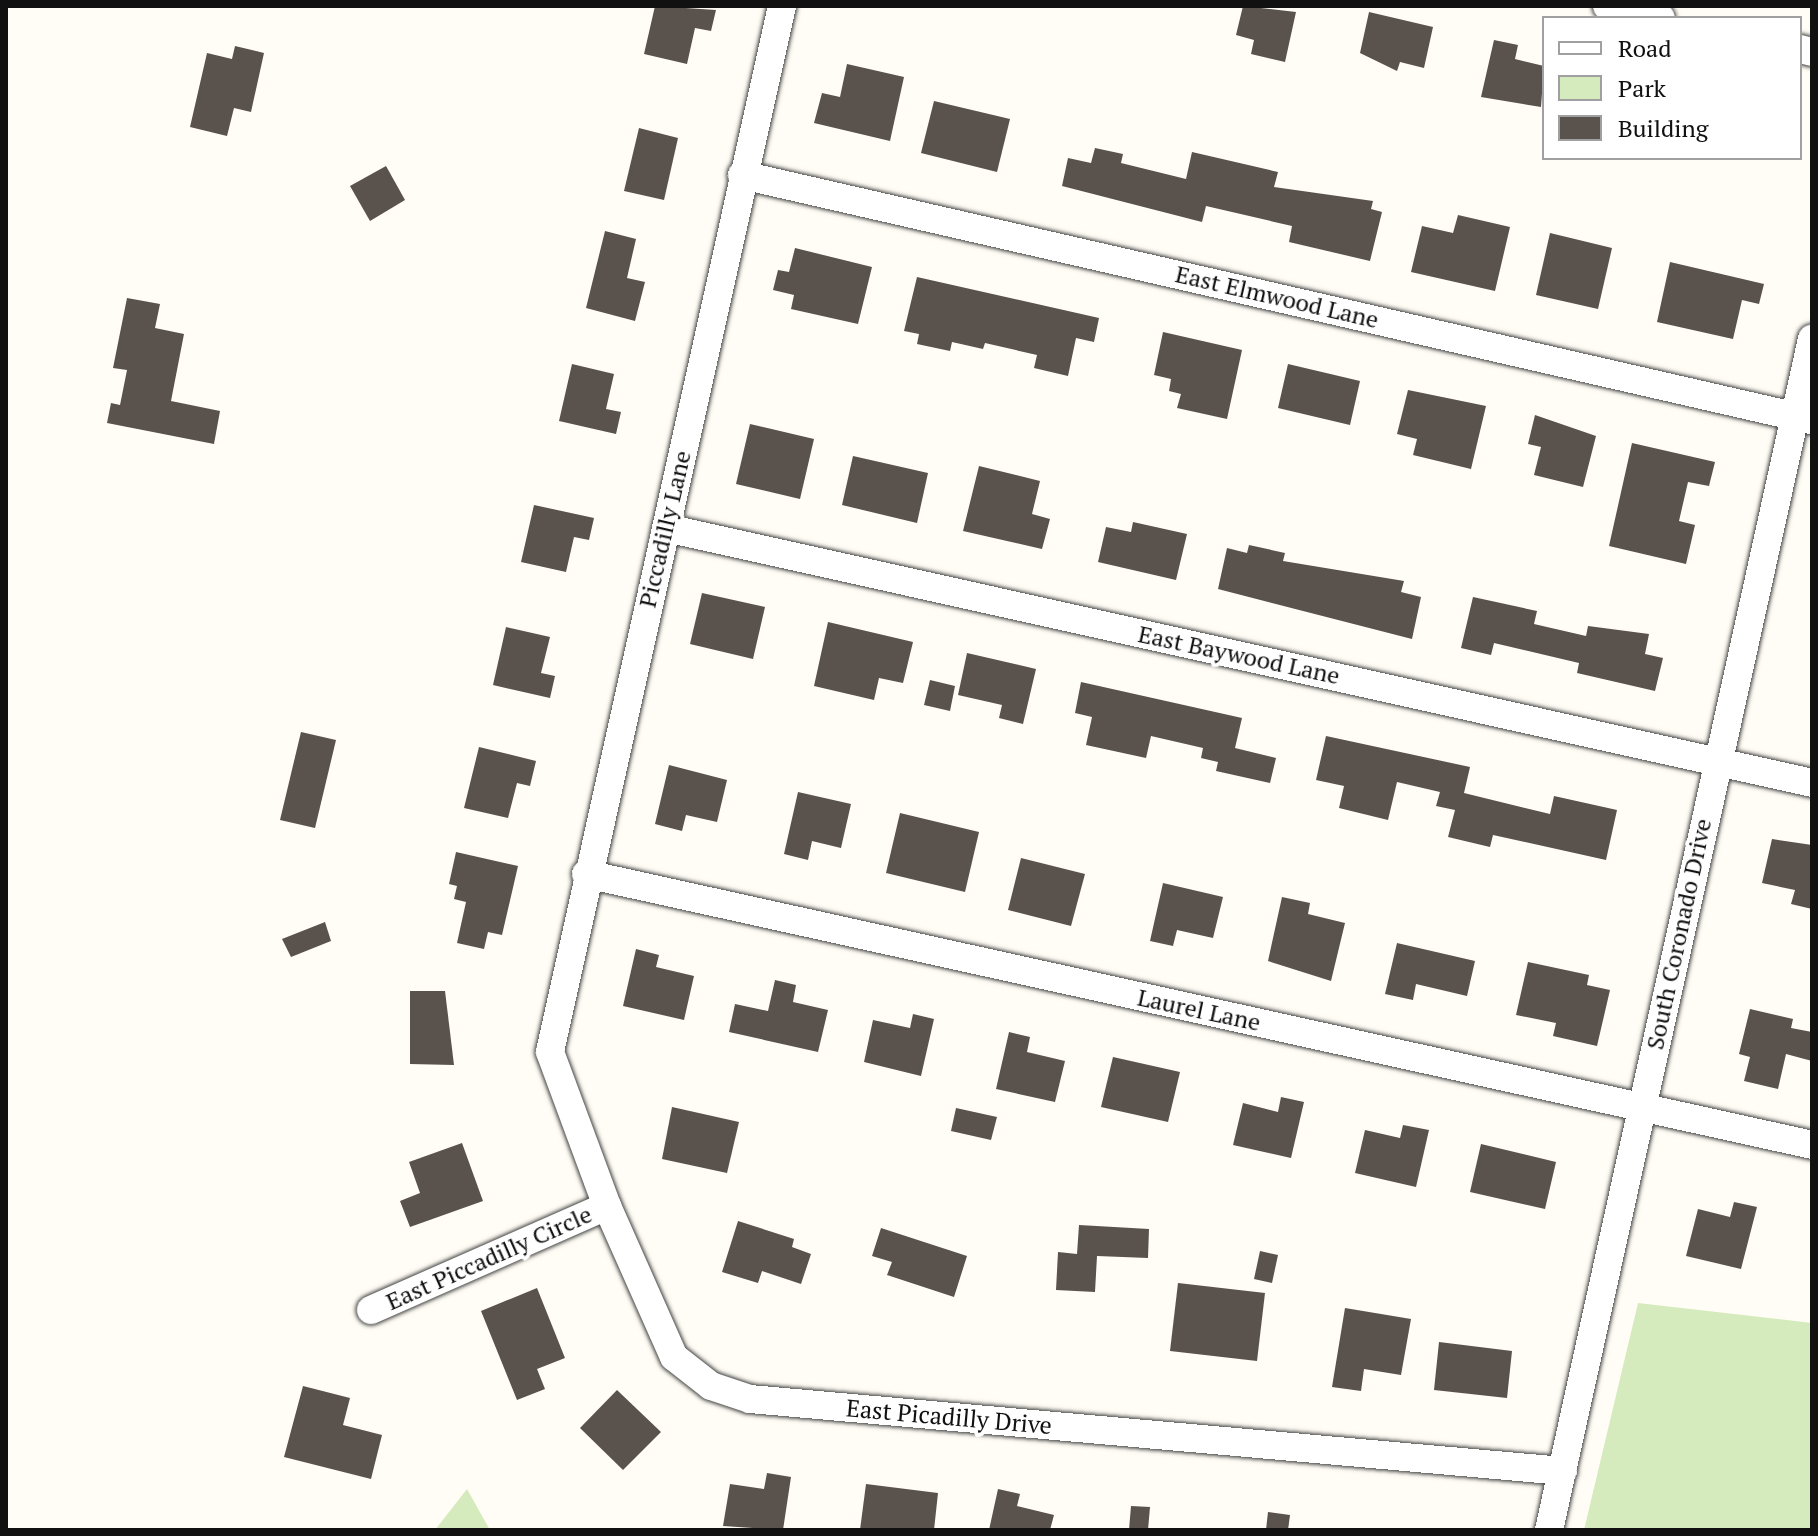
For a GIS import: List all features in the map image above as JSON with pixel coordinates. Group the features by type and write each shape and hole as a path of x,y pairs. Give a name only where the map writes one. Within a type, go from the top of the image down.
{"street":[{"name":"Piccadilly Lane","path":"550,1052 586,874 782,6"},
{"path":"1607,6 1652,16"},
{"name":"East Elmwood Lane","path":"742,175 1803,418"},
{"name":"South Coronado Drive","path":"1549,1530 1643,1108 1715,760 1803,418 1812,339"},
{"name":"East Baywood Lane","path":"666,528 1812,783"},
{"name":"Laurel Lane","path":"586,874 1812,1145"},
{"name":"East Picadilly Drive","path":"550,1052 607,1206 674,1357 711,1386 750,1399 1563,1471"},
{"name":"East Piccadilly Circle","path":"371,1310 607,1206"}],"green space":[{"path":"1638,1303 1812,1323 1812,1530 1584,1530"},
{"path":"467,1489 490,1530 435,1530"}],"building":[{"path":"655,6 716,10 711,31 695,28 687,64 644,54"},
{"path":"1243,6 1296,12 1285,62 1251,54 1254,40 1236,35"},
{"path":"1369,12 1433,27 1424,68 1400,62 1397,71 1360,53"},
{"path":"1494,40 1518,45 1515,59 1542,66 1541,107 1481,97"},
{"path":"235,46 264,53 251,112 234,108 227,136 190,127 207,53 232,59"},
{"path":"847,64 904,77 890,141 814,123 822,93 840,97"},
{"path":"934,101 1010,119 997,172 921,153"},
{"path":"639,128 678,138 664,200 624,191"},
{"path":"1095,148 1123,154 1121,163 1186,179 1192,152 1278,172 1274,187 1373,201 1371,209 1382,212 1370,261 1289,242 1292,226 1206,206 1202,222 1062,186 1068,158 1091,163"},
{"path":"386,166 405,200 370,221 350,186"},
{"path":"1458,215 1510,227 1495,291 1411,272 1422,226 1453,233"},
{"path":"605,231 636,239 627,278 645,282 635,321 586,308"},
{"path":"1550,233 1612,248 1598,309 1536,295"},
{"path":"795,248 872,267 858,324 791,309 794,295 773,290 778,270 789,272"},
{"path":"1670,262 1764,284 1759,304 1742,300 1733,339 1657,322"},
{"path":"917,277 1099,318 1094,342 1076,338 1068,376 1034,368 1037,355 985,343 983,349 952,342 950,351 917,344 919,334 904,331"},
{"path":"127,298 160,304 155,328 184,334 171,401 220,411 214,444 107,423 111,403 120,405 127,370 113,368"},
{"path":"1163,332 1242,350 1227,419 1177,408 1181,394 1169,391 1171,379 1154,375"},
{"path":"572,364 614,374 606,409 621,412 616,434 559,421"},
{"path":"1288,364 1360,381 1350,425 1278,408"},
{"path":"1408,390 1486,406 1471,469 1413,455 1417,439 1397,434"},
{"path":"1535,415 1596,436 1583,487 1534,475 1541,447 1528,444"},
{"path":"750,424 814,439 800,499 736,484"},
{"path":"1632,443 1715,462 1709,486 1688,482 1679,521 1695,525 1686,564 1609,546"},
{"path":"853,456 928,473 917,523 842,505"},
{"path":"979,466 1040,481 1032,514 1050,519 1042,549 963,531"},
{"path":"534,505 594,518 589,540 574,537 566,572 521,562"},
{"path":"1133,522 1187,534 1176,580 1098,562 1106,527 1131,532"},
{"path":"1249,545 1285,553 1283,561 1404,581 1401,592 1421,597 1412,639 1218,589 1227,548 1247,553"},
{"path":"702,593 765,607 753,659 690,644"},
{"path":"1473,597 1537,611 1534,624 1586,636 1588,626 1649,634 1645,654 1663,658 1655,691 1577,673 1579,663 1494,643 1491,655 1461,648"},
{"path":"828,622 913,642 903,683 879,678 874,700 814,686"},
{"path":"506,627 550,637 541,673 555,676 550,698 493,685"},
{"path":"967,653 1036,669 1023,724 999,718 1002,705 958,695"},
{"path":"930,680 955,686 950,711 924,705"},
{"path":"1081,682 1242,718 1235,748 1276,758 1270,783 1216,771 1218,762 1201,758 1203,748 1151,736 1146,758 1086,745 1092,717 1075,713"},
{"path":"301,732 336,740 315,828 280,820"},
{"path":"1326,736 1470,767 1464,793 1550,814 1554,796 1617,810 1606,860 1493,835 1490,847 1448,837 1455,810 1436,806 1440,792 1397,782 1388,820 1339,808 1344,786 1316,780"},
{"path":"479,747 536,761 530,786 517,783 508,818 464,808"},
{"path":"669,765 727,780 717,822 686,815 682,831 655,824"},
{"path":"798,792 851,804 841,848 812,841 808,860 784,854"},
{"path":"900,813 979,832 965,892 886,873"},
{"path":"1772,839 1812,845 1812,909 1791,904 1795,890 1762,883"},
{"path":"456,852 518,866 502,935 488,932 484,949 457,943 466,902 454,899 457,886 449,884"},
{"path":"1021,858 1085,874 1071,926 1008,910"},
{"path":"1163,883 1223,897 1213,938 1177,930 1173,946 1150,941"},
{"path":"1282,897 1310,903 1308,914 1345,923 1331,981 1268,961"},
{"path":"325,922 331,941 291,957 282,939"},
{"path":"1397,943 1475,961 1467,996 1416,984 1413,1000 1385,994"},
{"path":"636,949 659,955 656,967 694,976 684,1020 623,1006"},
{"path":"1528,962 1589,975 1587,985 1610,990 1597,1046 1553,1036 1556,1023 1516,1015"},
{"path":"775,980 796,985 793,1002 828,1010 818,1052 729,1032 735,1004 768,1011"},
{"path":"410,991 445,991 454,1065 410,1064"},
{"path":"1750,1009 1793,1019 1791,1028 1812,1032 1812,1061 1786,1054 1778,1089 1744,1081 1750,1057 1739,1054"},
{"path":"913,1014 934,1019 921,1076 864,1062 873,1020 910,1028"},
{"path":"1009,1032 1030,1037 1027,1052 1065,1061 1055,1102 996,1089"},
{"path":"1113,1057 1180,1072 1168,1122 1101,1107"},
{"path":"1281,1097 1304,1102 1291,1158 1233,1145 1243,1103 1278,1112"},
{"path":"672,1107 739,1122 727,1173 662,1159"},
{"path":"956,1108 997,1117 991,1140 951,1131"},
{"path":"1403,1125 1429,1130 1416,1187 1355,1173 1365,1130 1400,1138"},
{"path":"462,1143 483,1201 410,1227 400,1201 420,1193 409,1162"},
{"path":"1481,1144 1556,1162 1545,1209 1470,1192"},
{"path":"1734,1202 1757,1207 1741,1269 1686,1256 1698,1209 1730,1217"},
{"path":"738,1221 794,1239 792,1247 811,1254 801,1284 762,1271 758,1283 722,1272"},
{"path":"1079,1225 1149,1229 1148,1258 1097,1256 1095,1292 1056,1290 1058,1252 1077,1254"},
{"path":"881,1228 967,1256 954,1297 887,1275 892,1262 872,1256"},
{"path":"1260,1251 1278,1255 1272,1283 1254,1279"},
{"path":"1178,1283 1265,1293 1257,1361 1170,1351"},
{"path":"537,1288 565,1358 537,1369 545,1389 517,1400 481,1311"},
{"path":"1345,1308 1411,1319 1401,1375 1364,1369 1361,1391 1332,1387"},
{"path":"1439,1342 1512,1351 1507,1398 1434,1390"},
{"path":"303,1386 350,1398 343,1425 382,1435 371,1479 284,1457"},
{"path":"617,1390 661,1432 623,1470 580,1428"},
{"path":"767,1473 791,1477 783,1530 723,1526 730,1484 764,1489"},
{"path":"866,1484 938,1493 934,1530 860,1530"},
{"path":"998,1489 1020,1494 1017,1506 1054,1515 1050,1530 989,1530"},
{"path":"1131,1506 1150,1507 1148,1530 1129,1530"},
{"path":"1268,1512 1290,1515 1288,1530 1266,1530"}]}
